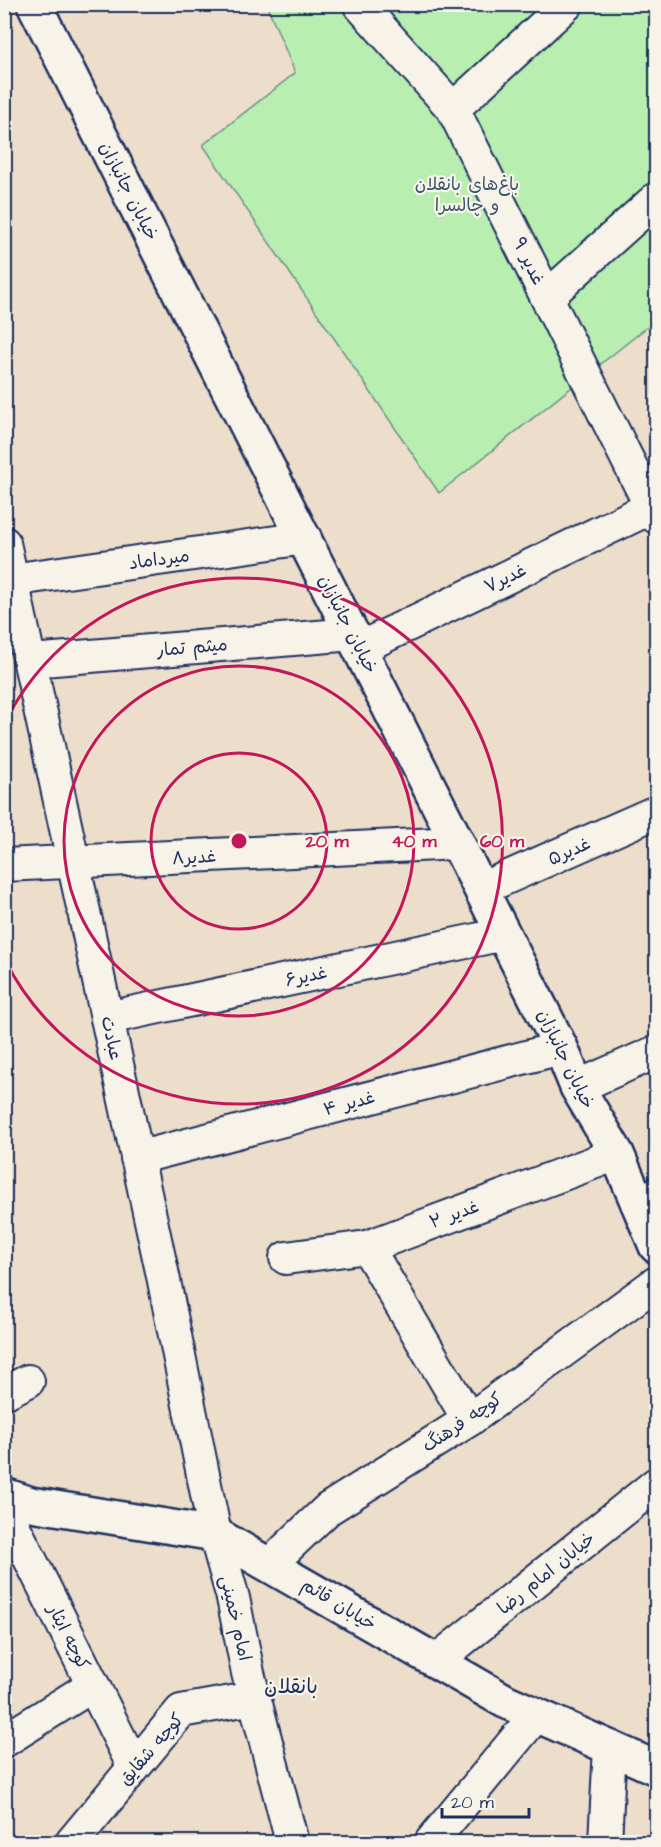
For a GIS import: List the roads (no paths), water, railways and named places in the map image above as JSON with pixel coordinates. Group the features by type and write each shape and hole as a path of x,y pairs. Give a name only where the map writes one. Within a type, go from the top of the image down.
{"street":[{"name":"خیابان جانبازان","path":"34,4 504,934 561,1048 577,1087 617,1154 647,1198 657,1246"},
{"name":"غدیر ۹","path":"359,4 453,109 653,513"},
{"path":"453,109 567,4"},
{"path":"547,297 657,199"},
{"name":"غدیر۷","path":"357,641 653,513"},
{"name":"میرداماد","path":"8,580 305,538"},
{"name":"عبادت","path":"4,543 8,580 31,661 215,1534"},
{"name":"میثم تمار","path":"31,661 357,641"},
{"name":"غدیر۵","path":"481,889 657,812"},
{"name":"غدیر۸","path":"4,866 458,843"},
{"name":"غدیر۶","path":"107,1018 504,934"},
{"name":"غدیر ۴","path":"137,1158 561,1048"},
{"path":"577,1087 657,1052"},
{"name":"غدیر ۲","path":"286,1258 367,1247 617,1154"},
{"path":"367,1247 469,1420"},
{"name":"کوچه فرهنگ","path":"270,1564 328,1509 469,1420 657,1283"},
{"name":"خیابان امام رضا","path":"436,1661 657,1484"},
{"name":"خیابان قائم","path":"4,1495 31,1504 215,1534 506,1701 657,1768"},
{"name":"کوچه ایثار","path":"9,1530 93,1685 134,1767"},
{"name":"امام خمینی","path":"215,1534 233,1598 254,1698 292,1842"},
{"path":"4,1741 93,1685"},
{"name":"کوچه شقایق","path":"72,1842 181,1711 254,1698"},
{"path":"431,1842 536,1715"},
{"path":"604,1842 610,1747"}],"district":[{"name":"بانقلان","path":"291,1686"}],"park label":[{"name":"باغ‌های بانقلان و چالسرا","path":"467,194"}]}
